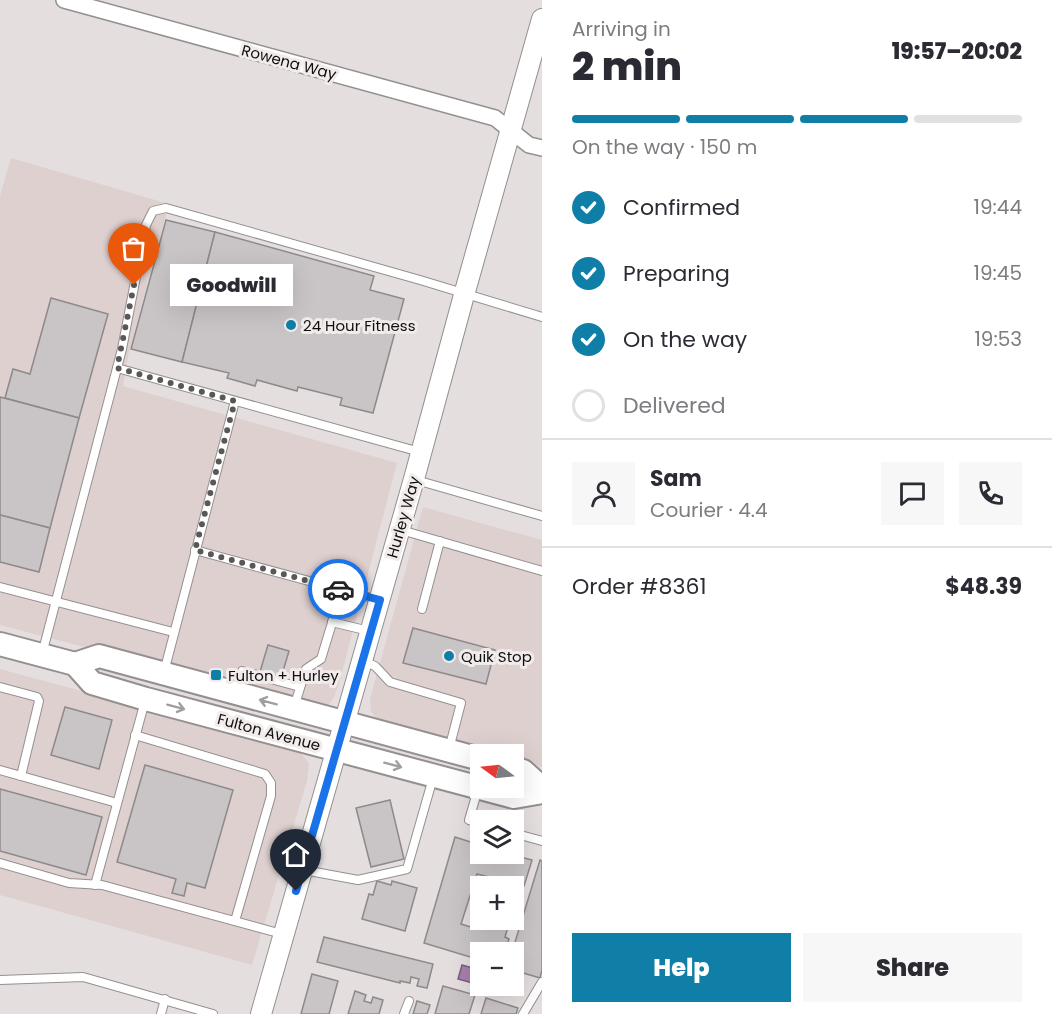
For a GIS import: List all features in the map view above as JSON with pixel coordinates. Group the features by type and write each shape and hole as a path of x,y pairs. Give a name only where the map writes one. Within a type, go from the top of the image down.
{"main road":[{"name":"Fulton Avenue","path":"0,644 75,664 99,656 470,756"},
{"name":"Fulton Avenue","path":"75,664 92,683 470,785"},
{"name":"Fulton Avenue","path":"524,772 542,790 524,795"}],"street":[{"name":"Rowena Way","path":"64,0 495,118 529,145 542,148"},
{"name":"Hurley Way","path":"261,1014 400,530 510,131 539,44 542,19"}],"lane":[{"path":"42,656 117,368 146,225 153,211 166,208 542,317"},
{"path":"117,368 420,452"},
{"path":"163,674 235,401"},
{"path":"414,479 542,516"},
{"path":"400,530 542,571"},
{"path":"422,609 440,541"},
{"path":"195,550 380,600"},
{"path":"0,587 173,632"},
{"path":"293,709 306,669 321,659 342,590"},
{"path":"332,622 370,632"},
{"path":"362,661 375,666 390,682 461,703 448,750"},
{"path":"236,693 242,671 300,687"},
{"path":"0,687 36,697 39,701 21,776"},
{"path":"95,885 146,699"},
{"path":"135,735 265,774 271,783 271,796 235,921"},
{"path":"0,770 117,803"},
{"path":"302,870 358,880 407,869 434,775"},
{"path":"524,836 542,841"},
{"path":"0,863 69,883 95,885 284,935"},
{"path":"0,980 83,977 213,1014"},
{"path":"523,1014 542,982"},
{"path":"161,1014 165,999"},
{"path":"404,1014 409,1001"}],"shaded area":[{"path":"11,158 169,204 128,356 123,386 397,463 339,684 328,705 322,707 279,698 0,625 0,196"},
{"path":"423,507 542,540 542,767 524,762 524,744 470,744 470,747 385,725 376,719 371,711 370,699"},
{"path":"0,669 293,748 301,753 309,764 307,781 252,965 0,895"},
{"path":"462,965 470,967 470,982 458,979"}],"building":[{"path":"166,220 215,232 182,362 131,349"},
{"path":"215,232 374,276 370,290 404,299 373,413 340,405 342,398 298,387 297,391 257,380 255,386 227,378 229,373 182,362"},
{"path":"51,298 108,314 79,418 5,398 13,369 30,374"},
{"path":"0,397 79,418 50,528 0,515"},
{"path":"0,515 50,528 39,572 0,562"},
{"name":"Quik Stop","path":"413,628 495,650 486,684 403,663"},
{"path":"268,645 289,651 280,681 259,675"},
{"path":"65,707 112,720 99,769 51,755"},
{"path":"145,765 233,790 205,888 187,883 184,896 172,893 176,879 117,862"},
{"path":"0,789 102,817 86,875 0,851"},
{"path":"390,800 404,859 371,867 356,808"},
{"path":"455,837 470,842 470,864 524,864 524,858 532,860 524,886 524,876 477,874 470,876 470,896 461,924 470,927 470,930 507,930 505,937 509,939 508,942 470,942 470,957 424,943"},
{"path":"540,860 542,861 542,970 540,978 524,973 524,942 515,942 519,930 524,930 524,913"},
{"path":"377,881 391,885 392,881 417,888 405,931 362,919 369,894 373,895"},
{"path":"324,937 433,964 427,988 417,986 419,979 411,977 410,983 400,981 400,983 317,962"},
{"path":"312,974 338,981 329,1014 301,1014"},
{"path":"443,986 475,996 469,1014 435,1014"},
{"path":"355,991 366,995 364,1001 371,1003 373,997 383,1000 379,1014 348,1014"},
{"path":"486,998 518,1008 516,1014 481,1014"},
{"path":"417,1001 430,1005 427,1014 413,1014"}],"way so far":[{"path":"134,285 117,368 235,401 195,550 338,589"}],"place":[{"name":"Goodwill","path":"134,285"},
{"name":"24 Hour Fitness","path":"291,325"},
{"name":"Quik Stop","path":"449,656"},
{"name":"Fulton + Hurley","path":"216,675"}],"route":[{"path":"296,891 380,600 338,589"}]}
